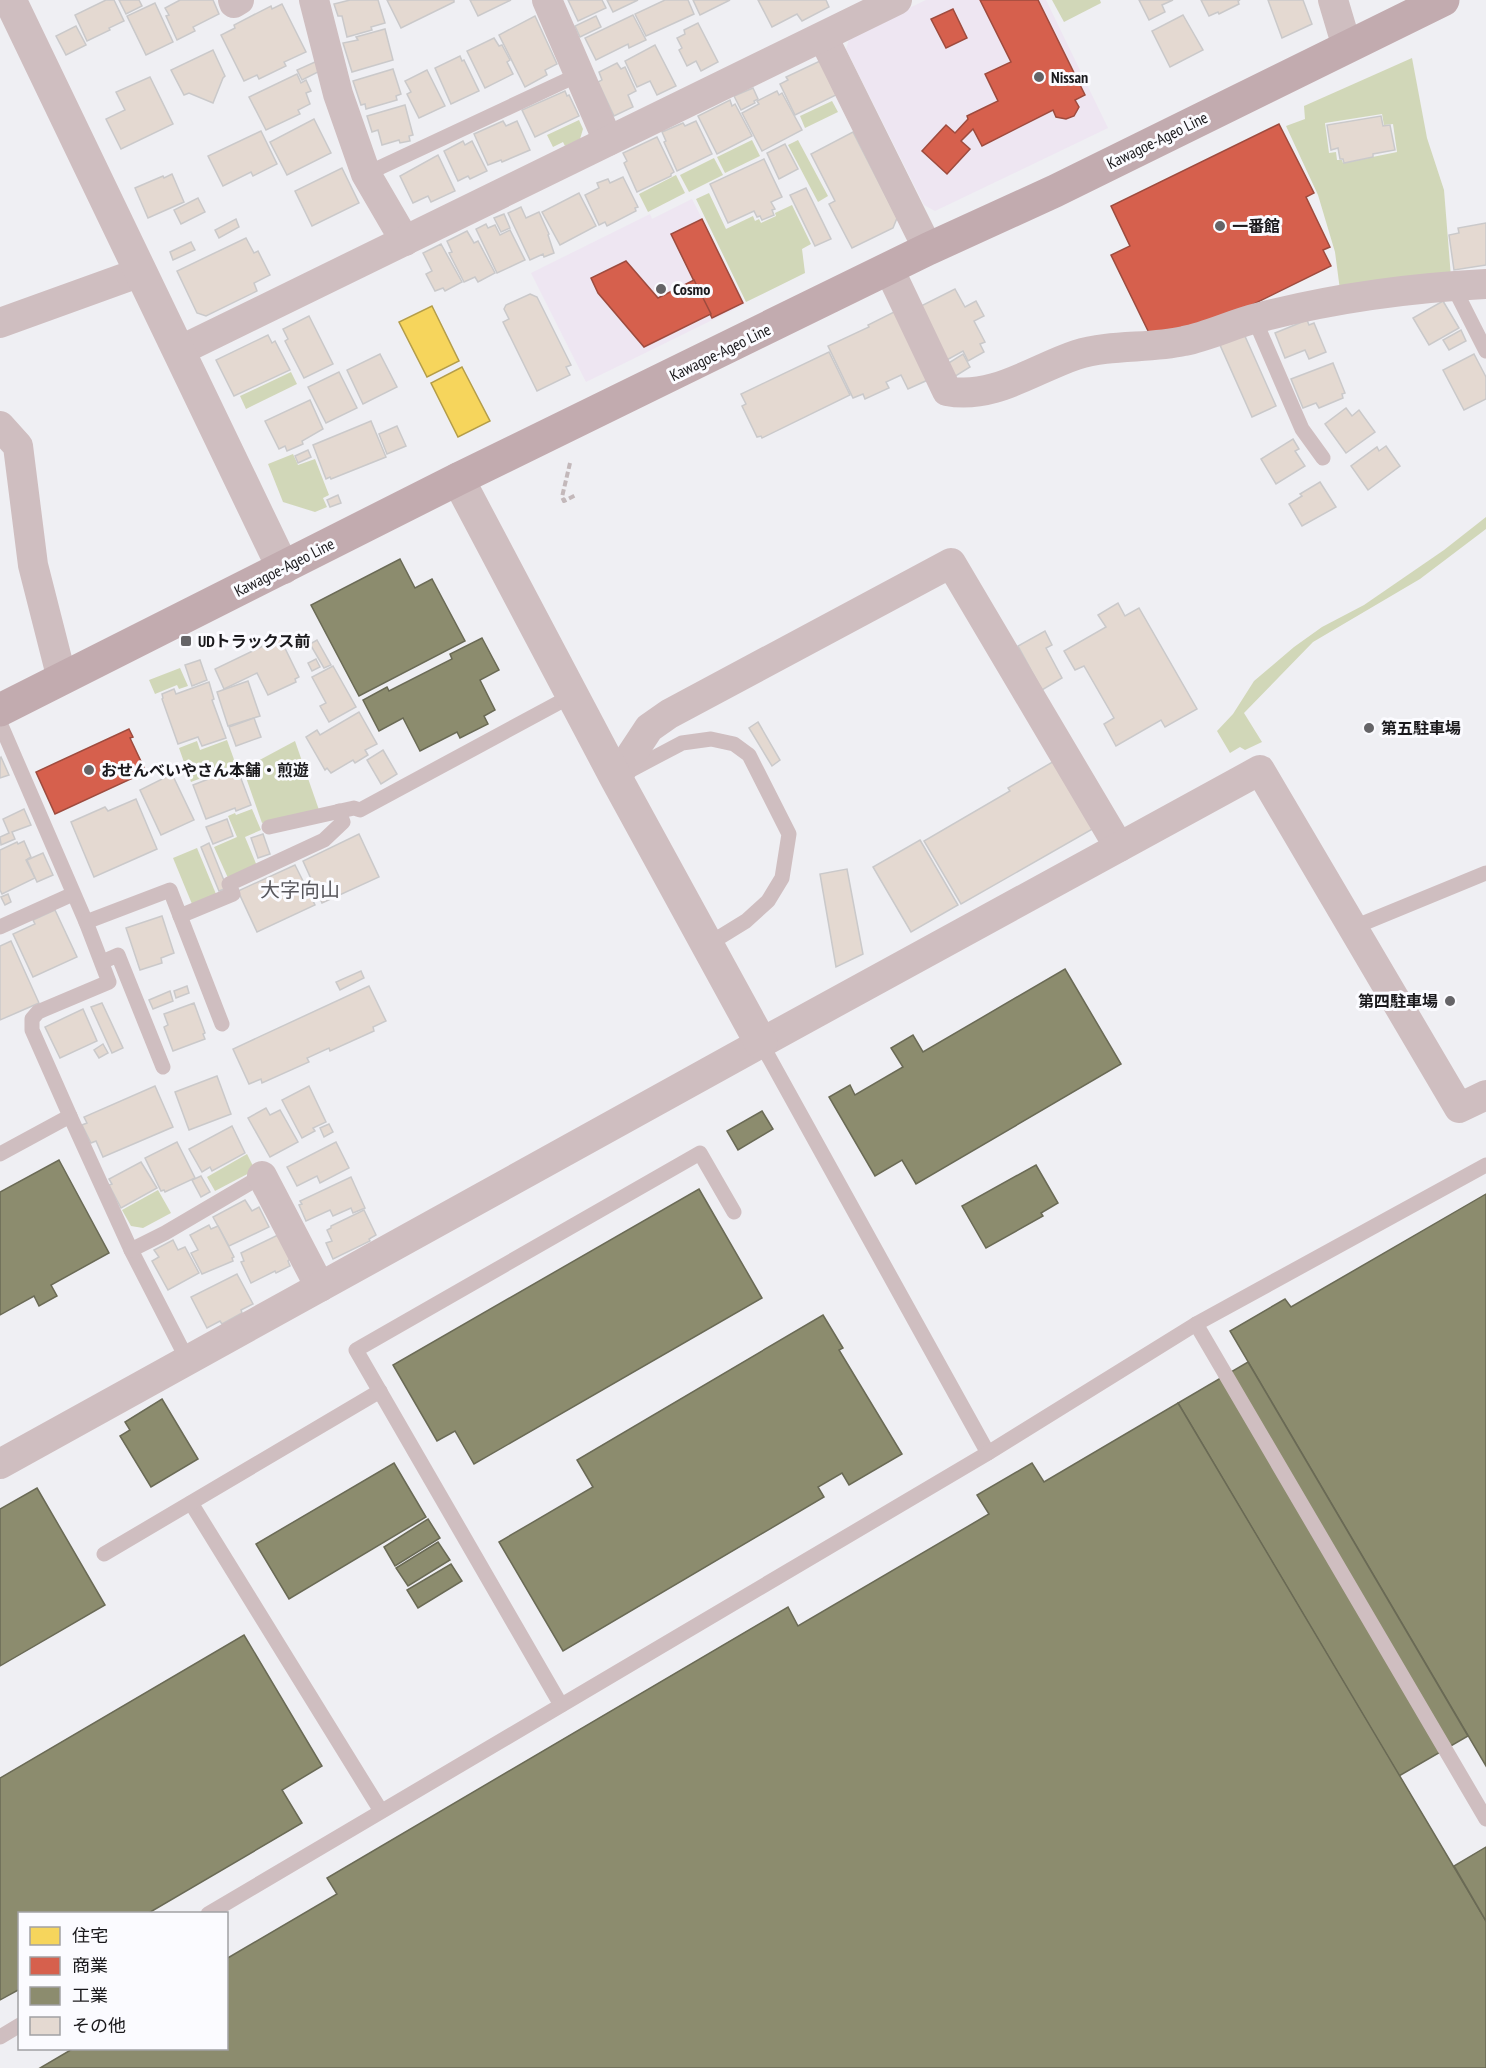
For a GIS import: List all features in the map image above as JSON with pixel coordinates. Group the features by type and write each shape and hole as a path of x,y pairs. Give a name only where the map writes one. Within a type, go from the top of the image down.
{"main road":[{"name":"Kawagoe-Ageo Line","path":"0,710 458,479 1443,0"}],"street":[{"path":"10,0 283,568"},
{"path":"233,0 234,3 239,0"},
{"path":"314,0 338,94 366,174 405,241"},
{"path":"547,0 608,141"},
{"path":"179,351 897,0"},
{"path":"1333,0 1347,47"},
{"path":"824,37 928,249"},
{"path":"889,269 947,392 962,394 1014,383 1076,355 1113,348 1184,342 1254,318 1328,301 1431,287 1486,284"},
{"path":"0,323 141,272"},
{"path":"0,426 18,446 33,565 62,680"},
{"path":"458,479 616,778 760,1043"},
{"path":"616,778 649,728 669,714 951,563 1119,847"},
{"path":"0,1464 760,1043 1260,770 1459,1108 1486,1095"},
{"path":"262,1176 320,1287"}],"lane":[{"path":"366,174 580,74"},
{"path":"1453,286 1486,351"},
{"path":"1254,318 1302,429 1323,458"},
{"path":"269,827 354,808 360,810 573,695"},
{"path":"0,723 86,922 109,982 38,1012 32,1019 32,1030 131,1250 188,1361"},
{"path":"616,778 682,743 711,739 734,744 749,755 789,834 782,878 768,901 746,921 707,945"},
{"path":"180,916 233,894 229,884 324,840 343,822 339,811"},
{"path":"1352,928 1486,873"},
{"path":"86,922 170,890 222,1024"},
{"path":"0,927 73,894"},
{"path":"102,962 118,955 163,1067"},
{"path":"760,1043 988,1453"},
{"path":"0,1154 70,1116"},
{"path":"561,1705 356,1350 700,1153 734,1212"},
{"path":"211,1912 988,1453 1196,1324 1486,1165"},
{"path":"131,1250 165,1233 262,1176"},
{"path":"1196,1324 1486,1819"},
{"path":"104,1554 380,1391"},
{"path":"191,1503 381,1811"},
{"path":"0,2037 18,2026"}],"path":[{"path":"570,463 562,497 564,501 576,495"}],"shaded area":[{"path":"926,0 1046,0 1108,128 935,211 924,205 846,49 850,36"},
{"path":"692,199 745,304 586,382 531,273 650,214 652,219"}],"green space":[{"path":"1052,0 1100,0 1101,3 1064,22"},
{"path":"1412,58 1427,138 1444,190 1451,277 1340,290 1335,252 1318,195 1286,126 1305,119 1304,106","holes":["1382,114 1384,125 1393,124 1397,152 1343,163 1342,160 1337,160 1336,152 1329,153 1325,123"]},
{"path":"832,101 838,112 805,128 800,116"},
{"path":"579,120 583,129 580,139 565,146 563,142 553,147 547,135"},
{"path":"752,140 760,156 725,173 717,157"},
{"path":"798,140 828,196 818,202 788,145"},
{"path":"714,158 723,175 689,192 680,175"},
{"path":"676,175 685,193 648,212 639,194"},
{"path":"709,193 726,229 753,216 755,221 759,219 761,223 792,205 811,244 802,249 805,273 746,302 696,199"},
{"path":"291,372 297,384 246,409 240,396"},
{"path":"293,454 298,465 315,459 329,495 323,498 327,507 315,512 283,502 268,464"},
{"path":"1486,517 1486,529 1420,579 1313,642 1244,713 1262,742 1245,750 1240,747 1230,753 1217,731 1233,714 1254,681 1322,627 1364,605 1444,550"},
{"path":"180,668 188,686 179,689 177,685 155,694 149,680"},
{"path":"227,740 236,765 191,782 179,748 197,741 200,750"},
{"path":"295,741 319,810 262,823 243,769"},
{"path":"252,809 261,830 245,837 257,866 228,878 214,847 237,837 228,816"},
{"path":"197,848 216,894 192,904 173,858"},
{"path":"247,1154 255,1170 215,1191 207,1177"},
{"path":"158,1190 171,1213 143,1228 131,1226 122,1210"}],"building: 住宅":[{"path":"432,306 459,361 427,377 399,322"},
{"path":"462,367 490,421 458,437 431,383"}],"building: 商業":[{"path":"980,0 1038,0 1085,95 1075,100 1079,107 1074,116 1066,119 1056,117 1053,110 982,146 973,129 961,141 970,149 947,174 922,151 946,125 955,133 968,119 967,116 998,101 985,74 1011,62"},
{"path":"953,9 967,38 946,48 931,19"},
{"name":"一番館","path":"1279,124 1314,193 1306,197 1330,247 1323,250 1331,266 1213,324 1151,337 1111,255 1130,246 1111,206"},
{"path":"702,219 743,303 712,318 671,234"},
{"path":"626,261 658,298 694,280 711,314 644,347 598,293 591,278"},
{"path":"129,729 133,737 130,738 146,772 55,814 36,772"}],"building: 工業":[{"path":"400,559 415,588 432,579 465,641 359,696 311,605"},
{"path":"482,638 499,670 480,680 495,710 484,716 488,724 460,738 457,732 420,751 403,718 379,731 363,700 387,687 389,691 452,659 450,654"},
{"path":"1065,969 1121,1064 916,1184 902,1160 875,1176 829,1097 850,1085 855,1095 903,1067 891,1048 913,1035 923,1052"},
{"path":"762,1111 773,1129 738,1150 727,1131"},
{"path":"59,1160 109,1253 51,1285 57,1296 39,1306 34,1296 0,1315 0,1192"},
{"path":"1036,1165 1058,1203 1041,1213 1043,1216 986,1248 962,1206"},
{"path":"699,1189 762,1298 474,1464 455,1431 437,1441 393,1365"},
{"path":"1486,1194 1486,1766 1230,1331 1285,1299 1291,1307"},
{"path":"823,1315 843,1348 839,1350 902,1454 849,1485 842,1473 818,1487 824,1497 563,1651 499,1542 593,1487 577,1460"},
{"path":"1248,1362 1468,1736 1399,1776 1178,1403"},
{"path":"162,1399 198,1459 151,1487 120,1436 130,1430 125,1422"},
{"path":"1178,1403 1486,1921 1486,2068 40,2068 71,2050 228,2050 228,1958 337,1894 327,1878 788,1607 798,1626 989,1514 977,1495 1032,1463 1044,1482"},
{"path":"394,1463 426,1517 289,1599 256,1544"},
{"path":"37,1488 105,1605 0,1666 0,1509"},
{"path":"428,1519 440,1538 395,1566 384,1547"},
{"path":"438,1542 450,1560 408,1586 396,1568"},
{"path":"451,1564 462,1581 418,1608 407,1590"},
{"path":"244,1635 322,1766 282,1790 302,1823 150,1912 18,1912 18,1990 0,2000 0,1778"},
{"path":"1486,1847 1486,1921 1454,1866"}],"building: その他":[{"path":"106,0 114,0 124,21 87,41 75,15"},
{"path":"119,0 139,0 142,6 126,14"},
{"path":"180,0 213,0 219,14 193,27 195,31 177,40 166,16 169,15 165,8"},
{"path":"350,0 378,0 385,23 371,27 372,30 347,37 342,16 338,16 334,4"},
{"path":"387,0 454,0 454,2 401,28"},
{"path":"470,0 511,0 478,16"},
{"path":"568,0 602,0 606,8 578,21"},
{"path":"607,0 638,0 613,12"},
{"path":"665,0 688,0 694,14 646,36 635,14"},
{"path":"693,0 730,0 700,15"},
{"path":"758,0 826,0 829,7 802,21 797,14 772,27"},
{"path":"1139,0 1173,0 1162,5 1165,12 1149,20"},
{"path":"1201,0 1240,0 1239,4 1219,14 1218,12 1209,16"},
{"path":"1268,0 1303,0 1312,24 1282,38"},
{"path":"155,3 173,42 146,55 127,16"},
{"path":"282,4 306,52 284,62 286,66 259,79 257,75 244,81 221,35 235,28 234,25 271,6 272,9"},
{"path":"633,15 646,40 629,48 628,44 596,60 585,38"},
{"path":"1183,15 1203,50 1170,67 1152,31"},
{"path":"535,16 557,64 545,70 547,75 525,87 499,35"},
{"path":"596,16 601,27 580,37 575,26"},
{"path":"698,23 718,62 701,71 696,61 687,66 679,50 682,48 677,38 685,34 684,30"},
{"path":"76,26 86,45 66,55 56,36"},
{"path":"385,29 393,60 352,72 343,43 358,40 356,37"},
{"path":"494,38 499,46 502,45 510,60 507,62 513,74 485,88 467,51"},
{"path":"655,45 676,86 657,95 650,81 637,87 625,61"},
{"path":"213,50 225,76 213,103 189,93 184,95 171,70"},
{"path":"460,56 479,91 451,104 435,68"},
{"path":"820,61 836,95 795,115 780,84 788,80 786,77"},
{"path":"315,62 320,71 302,80 297,70"},
{"path":"617,63 621,69 625,67 636,91 628,95 633,107 614,116 598,82 602,80 599,72"},
{"path":"393,69 401,94 396,96 397,100 366,109 365,104 361,105 353,81"},
{"path":"427,70 445,106 419,118 407,94 411,92 405,81"},
{"path":"297,74 301,83 306,80 311,91 306,93 310,104 298,110 300,114 266,130 249,97"},
{"path":"150,77 173,124 121,149 106,119 125,110 116,92"},
{"path":"753,88 758,99 741,110 734,96"},
{"path":"565,91 579,116 535,137 522,110"},
{"path":"777,91 779,95 782,93 802,130 762,151 742,113 759,104 757,101"},
{"path":"730,100 732,106 735,104 752,136 717,154 698,116"},
{"path":"405,105 413,135 409,136 410,141 400,143 399,140 382,145 378,130 372,132 367,116"},
{"path":"1381,116 1383,126 1390,125 1395,150 1344,163 1343,159 1340,159 1338,148 1331,150 1327,125"},
{"path":"314,119 331,153 287,175 270,142"},
{"path":"503,121 506,126 517,121 530,150 502,162 501,160 488,165 474,134"},
{"path":"696,121 712,154 677,171 662,132 683,123 685,126"},
{"path":"261,131 277,164 253,176 251,172 223,186 208,156"},
{"path":"853,132 897,218 893,228 852,248 829,204 835,201 811,154"},
{"path":"657,137 674,172 671,176 637,192 624,163 627,161 623,153"},
{"path":"463,141 465,145 472,141 487,171 470,179 468,176 458,181 444,151"},
{"path":"785,144 798,169 779,179 767,153"},
{"path":"438,155 455,191 431,202 428,196 413,203 400,176"},
{"path":"764,159 782,197 771,202 775,209 772,210 774,215 762,220 754,211 728,223 710,184"},
{"path":"342,168 359,203 312,226 295,191"},
{"path":"172,174 184,202 148,218 135,188"},
{"path":"623,177 638,207 635,208 636,211 607,226 605,222 599,225 585,195 599,188 597,183 608,179 610,183"},
{"path":"806,188 831,239 815,246 790,195"},
{"path":"579,193 596,226 560,245 542,212"},
{"path":"198,198 205,212 181,224 174,210"},
{"path":"521,207 526,218 539,212 549,234 554,253 544,257 543,254 530,260 508,213"},
{"path":"504,214 510,228 501,232 494,218"},
{"path":"236,219 239,227 219,238 215,230"},
{"path":"1486,223 1486,265 1454,270 1449,235 1459,233 1458,228"},
{"path":"486,224 488,228 495,225 500,235 510,230 525,260 497,273 476,229"},
{"path":"467,231 474,243 478,241 495,273 478,282 475,277 464,282 449,253 452,252 447,241"},
{"path":"246,238 254,253 258,251 270,275 254,283 257,291 206,316 197,313 177,271"},
{"path":"191,242 195,250 173,260 170,252"},
{"path":"441,244 462,282 445,291 443,288 435,291 426,274 432,271 423,253"},
{"path":"955,289 965,307 976,301 984,316 974,321 985,342 980,344 984,352 968,361 963,351 945,361 917,308"},
{"path":"530,294 537,297 571,365 566,367 570,375 537,391 503,322 509,319 504,309 506,305"},
{"path":"1443,301 1459,328 1429,345 1413,318"},
{"path":"900,309 930,379 908,389 901,375 886,382 889,388 865,399 863,394 853,398 828,346 869,327 868,325"},
{"path":"309,316 333,364 304,378 285,341 288,339 283,329"},
{"path":"1307,320 1309,325 1314,323 1326,352 1309,359 1305,350 1285,358 1275,333"},
{"path":"1461,330 1466,341 1449,350 1443,340"},
{"path":"1244,334 1276,406 1252,417 1220,345"},
{"path":"268,335 272,343 275,341 290,370 234,396 216,360"},
{"path":"829,352 850,395 762,438 757,437 742,406 746,404 741,394"},
{"path":"380,354 397,387 363,404 347,370"},
{"path":"963,354 970,367 954,377 947,364"},
{"path":"1474,354 1486,377 1486,399 1464,410 1443,370"},
{"path":"1333,363 1345,393 1342,394 1343,398 1319,408 1316,403 1303,408 1291,379"},
{"path":"339,372 357,408 326,423 308,387"},
{"path":"310,400 323,429 302,441 303,444 287,451 285,446 279,449 265,421"},
{"path":"1346,408 1352,416 1359,410 1375,432 1346,453 1325,424"},
{"path":"371,421 386,457 326,479 313,445"},
{"path":"397,426 406,446 387,454 379,434"},
{"path":"1293,439 1299,449 1295,451 1305,466 1276,484 1261,459"},
{"path":"1386,446 1400,466 1368,490 1351,466 1377,447 1379,451"},
{"path":"308,450 311,457 298,463 295,456"},
{"path":"1320,482 1336,507 1302,526 1289,504"},
{"path":"338,495 341,503 330,507 327,500"},
{"path":"1118,603 1125,616 1139,608 1197,709 1165,727 1161,720 1116,746 1104,724 1114,718 1084,666 1075,670 1064,651 1106,627 1098,615"},
{"path":"1045,631 1052,645 1046,648 1062,678 1042,690 1018,646"},
{"path":"280,638 299,677 295,679 296,682 268,695 257,673 224,689 215,669"},
{"path":"317,640 331,665 324,668 310,644"},
{"path":"316,659 320,667 312,671 308,663"},
{"path":"200,660 207,680 192,686 185,665"},
{"path":"333,666 356,707 329,722 320,706 326,703 312,677"},
{"path":"248,681 260,716 228,726 217,692"},
{"path":"209,682 214,699 212,700 226,738 202,746 198,737 178,744 162,694 174,689 176,694"},
{"path":"359,712 377,744 365,750 368,755 355,763 353,760 331,773 327,768 325,770 306,737 317,730 320,735"},
{"path":"254,718 261,737 236,746 229,727"},
{"path":"758,722 780,760 772,766 749,728"},
{"path":"383,750 397,774 381,784 367,760"},
{"path":"0,758 9,775 0,778"},
{"path":"1056,760 1096,827 961,904 924,841 1010,791 1008,788"},
{"path":"237,768 251,805 236,811 235,808 206,819 193,785"},
{"path":"172,774 194,820 161,835 140,790"},
{"path":"136,799 157,849 94,877 71,822 105,807 108,811"},
{"path":"24,809 31,825 12,832 15,839 1,845 0,837 9,833 3,819"},
{"path":"227,819 233,836 213,844 206,827"},
{"path":"263,834 270,854 258,858 251,838"},
{"path":"359,834 379,877 322,903 303,861"},
{"path":"920,840 958,905 911,932 873,867"},
{"path":"24,841 31,857 26,860 35,878 2,894 0,890 0,850"},
{"path":"209,843 227,888 219,891 201,847"},
{"path":"43,853 53,875 37,882 27,860"},
{"path":"295,865 315,905 257,932 238,891"},
{"path":"847,869 863,954 836,967 820,874"},
{"path":"8,894 11,902 5,905 1,897"},
{"path":"55,910 77,957 33,977 13,934 35,924 33,920"},
{"path":"162,916 174,953 161,958 162,963 140,970 126,928"},
{"path":"11,941 39,1003 0,1020 0,946"},
{"path":"361,971 364,978 340,990 336,982"},
{"path":"187,986 189,993 176,998 174,991"},
{"path":"369,986 386,1021 373,1027 374,1031 330,1051 329,1048 307,1058 309,1062 262,1083 261,1079 249,1084 233,1049"},
{"path":"170,991 173,1001 153,1009 149,1000"},
{"path":"102,1003 123,1048 112,1053 91,1007"},
{"path":"194,1003 205,1039 173,1051 164,1027 168,1025 164,1014"},
{"path":"83,1009 97,1041 60,1058 45,1027"},
{"path":"103,1044 108,1053 99,1058 94,1050"},
{"path":"217,1076 231,1114 189,1130 175,1092"},
{"path":"155,1086 173,1127 103,1157 96,1141 91,1143 82,1125 87,1123 84,1117"},
{"path":"309,1086 326,1122 313,1128 315,1131 302,1138 282,1100"},
{"path":"266,1108 270,1115 280,1110 298,1142 270,1157 248,1118"},
{"path":"329,1124 333,1132 324,1137 320,1128"},
{"path":"232,1126 245,1153 212,1171 210,1167 202,1172 189,1149"},
{"path":"177,1142 195,1178 165,1192 161,1191 145,1158"},
{"path":"336,1142 349,1168 320,1183 317,1176 297,1186 287,1167"},
{"path":"141,1162 157,1188 121,1208 109,1185 112,1184 109,1179"},
{"path":"201,1176 210,1192 201,1197 192,1180"},
{"path":"351,1177 365,1208 353,1213 351,1208 333,1216 330,1210 306,1221 299,1205 302,1204 300,1201"},
{"path":"245,1200 252,1211 259,1207 269,1227 229,1246 213,1217"},
{"path":"364,1210 376,1235 369,1239 370,1241 333,1259 326,1243 332,1241 327,1230"},
{"path":"209,1225 211,1229 218,1226 234,1257 233,1261 202,1274 191,1253 198,1250 190,1235"},
{"path":"278,1235 290,1259 288,1261 290,1266 251,1283 241,1262 244,1261 241,1253"},
{"path":"173,1240 178,1250 185,1247 199,1273 168,1290 152,1261 159,1257 154,1250"},
{"path":"237,1274 253,1304 222,1324 220,1321 207,1328 191,1297"}],"place":[{"name":"Nissan","path":"1039,77"},
{"name":"一番館","path":"1220,226"},
{"name":"Cosmo","path":"661,289"},
{"name":"UDトラックス前","path":"186,641"},
{"name":"第五駐車場","path":"1369,728"},
{"name":"おせんべいやさん本舗・煎遊","path":"89,770"},
{"name":"第四駐車場","path":"1450,1001"}],"district":[{"name":"大字向山","path":"300,890"}]}
